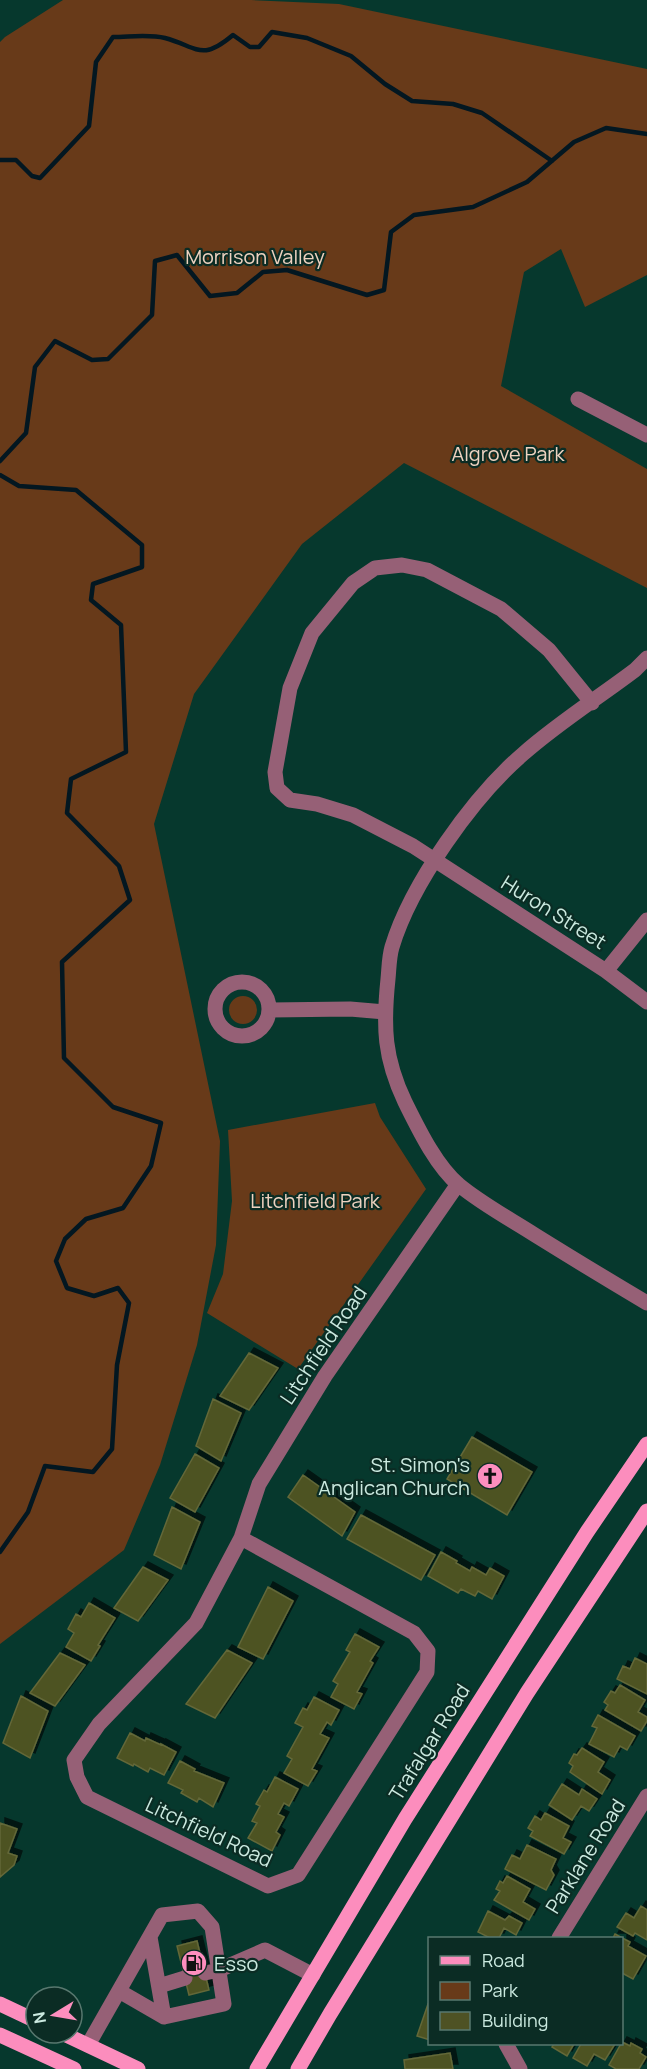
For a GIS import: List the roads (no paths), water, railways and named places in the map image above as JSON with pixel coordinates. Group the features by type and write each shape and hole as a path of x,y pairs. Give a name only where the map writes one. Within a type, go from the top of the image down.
{"main road":[{"name":"Trafalgar Road","path":"257,2069 412,1809 588,1532 647,1444"},
{"path":"298,2069 527,1693 647,1511"},
{"path":"0,2004 24,2015"},
{"path":"0,2035 74,2069"},
{"path":"84,2043 138,2069"}],"street":[{"path":"578,399 647,435"},
{"name":"Huron Street","path":"592,702 549,650 501,609 427,570 402,565 375,568 353,583 312,633 290,688 275,772 277,788 290,800 317,804 354,814 413,846 606,971 647,1002"},
{"path":"647,658 635,670 537,742 492,785 468,813 435,861 410,905 391,949 385,1012 386,1047 395,1081 417,1128 445,1170 458,1184 509,1219 647,1303"},
{"path":"606,971 647,920"},
{"path":"270,1010 350,1009 385,1012"},
{"name":"Litchfield Road","path":"241,1538 414,1633 428,1651 427,1672 298,1875 268,1886 87,1797 77,1777 75,1760 99,1724 196,1623 241,1538 259,1484 325,1376 458,1184"},
{"name":"Parklane Road","path":"560,1937 647,1796"},
{"path":"88,2045 162,1915 198,1911 212,1927 212,1971 224,2004 164,2017 119,1991"},
{"path":"150,1937 164,2017"},
{"path":"212,1971 265,1950 313,1975"},
{"path":"159,1986 185,1978"},
{"path":"507,2045 520,2069"}],"waterway":[{"path":"0,160 16,160 32,176 40,178 89,126 96,62 113,37 159,37 199,50 206,50 214,48 233,35 250,47 259,47 272,32 307,38 351,56 385,84 412,101 453,104 482,113 552,161"},
{"path":"0,461 26,433 35,367 55,341 92,360 108,359 152,315 155,261 177,255 210,296 237,293 263,272 287,270 367,295 384,290 391,232 414,215 473,207 527,182 574,142 606,128 647,134"},
{"path":"0,475 19,486 76,490 142,545 142,567 93,584 91,600 121,625 126,752 71,779 67,813 119,866 130,900 62,962 64,1058 113,1107 161,1123 151,1166 123,1208 86,1219 65,1239 56,1261 67,1288 94,1296 118,1288 129,1303 117,1365 112,1449 93,1472 45,1466 28,1512 0,1552"}],"place":[{"name":"St. Simon's Anglican Church","path":"490,1476"},
{"name":"Esso","path":"194,1963"}],"park label":[{"name":"Morrison Valley","path":"255,256"},
{"name":"Algrove Park","path":"508,453"},
{"name":"Litchfield Park","path":"315,1200"}]}
